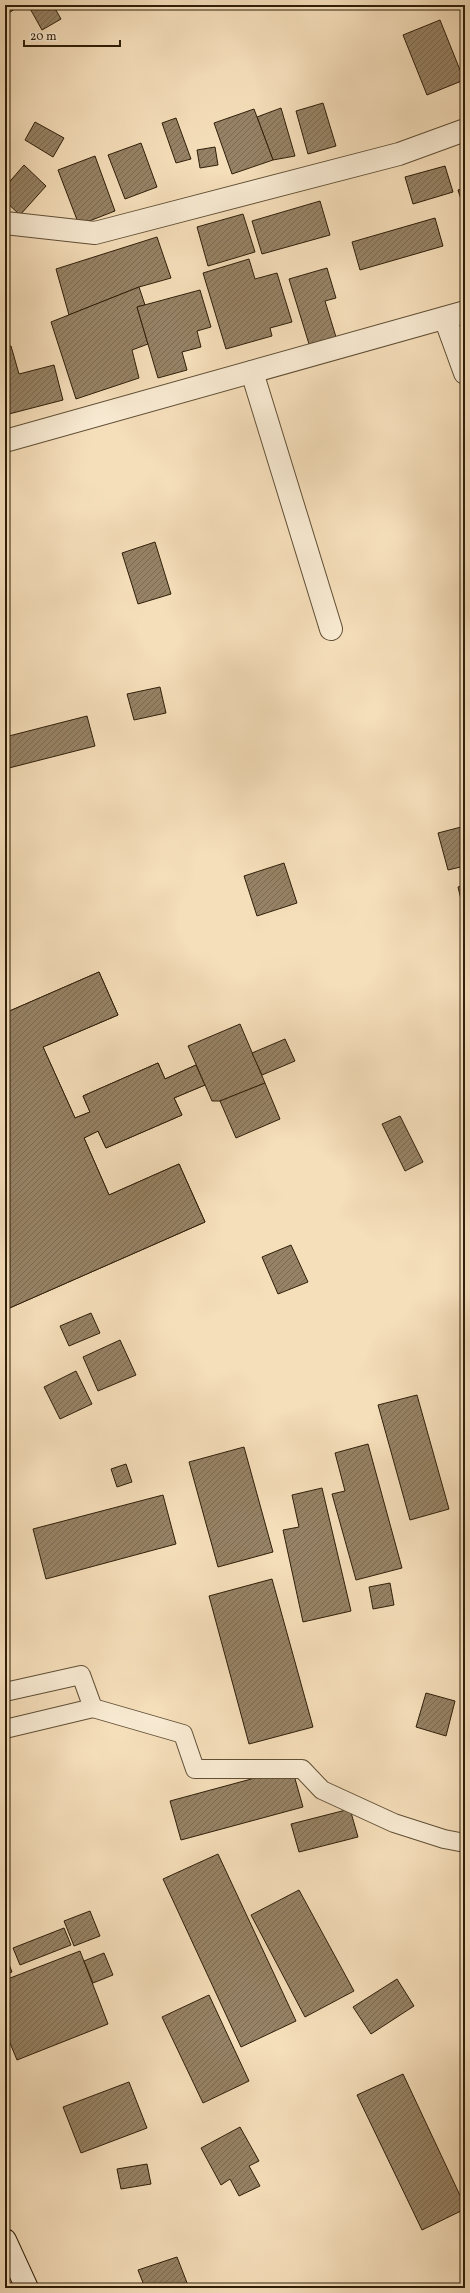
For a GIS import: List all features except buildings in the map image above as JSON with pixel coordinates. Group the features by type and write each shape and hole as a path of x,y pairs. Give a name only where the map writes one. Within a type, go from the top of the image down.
{"street":[{"path":"5,223 95,233 399,154 465,130"},
{"path":"5,441 455,315 465,373"},
{"path":"252,372 331,629"},
{"path":"5,2240 27,2288"}],"lane":[{"path":"5,1692 81,1675 93,1708"},
{"path":"5,1729 93,1708 183,1734 195,1769 302,1769 322,1790 394,1823 444,1840 465,1843"}]}
